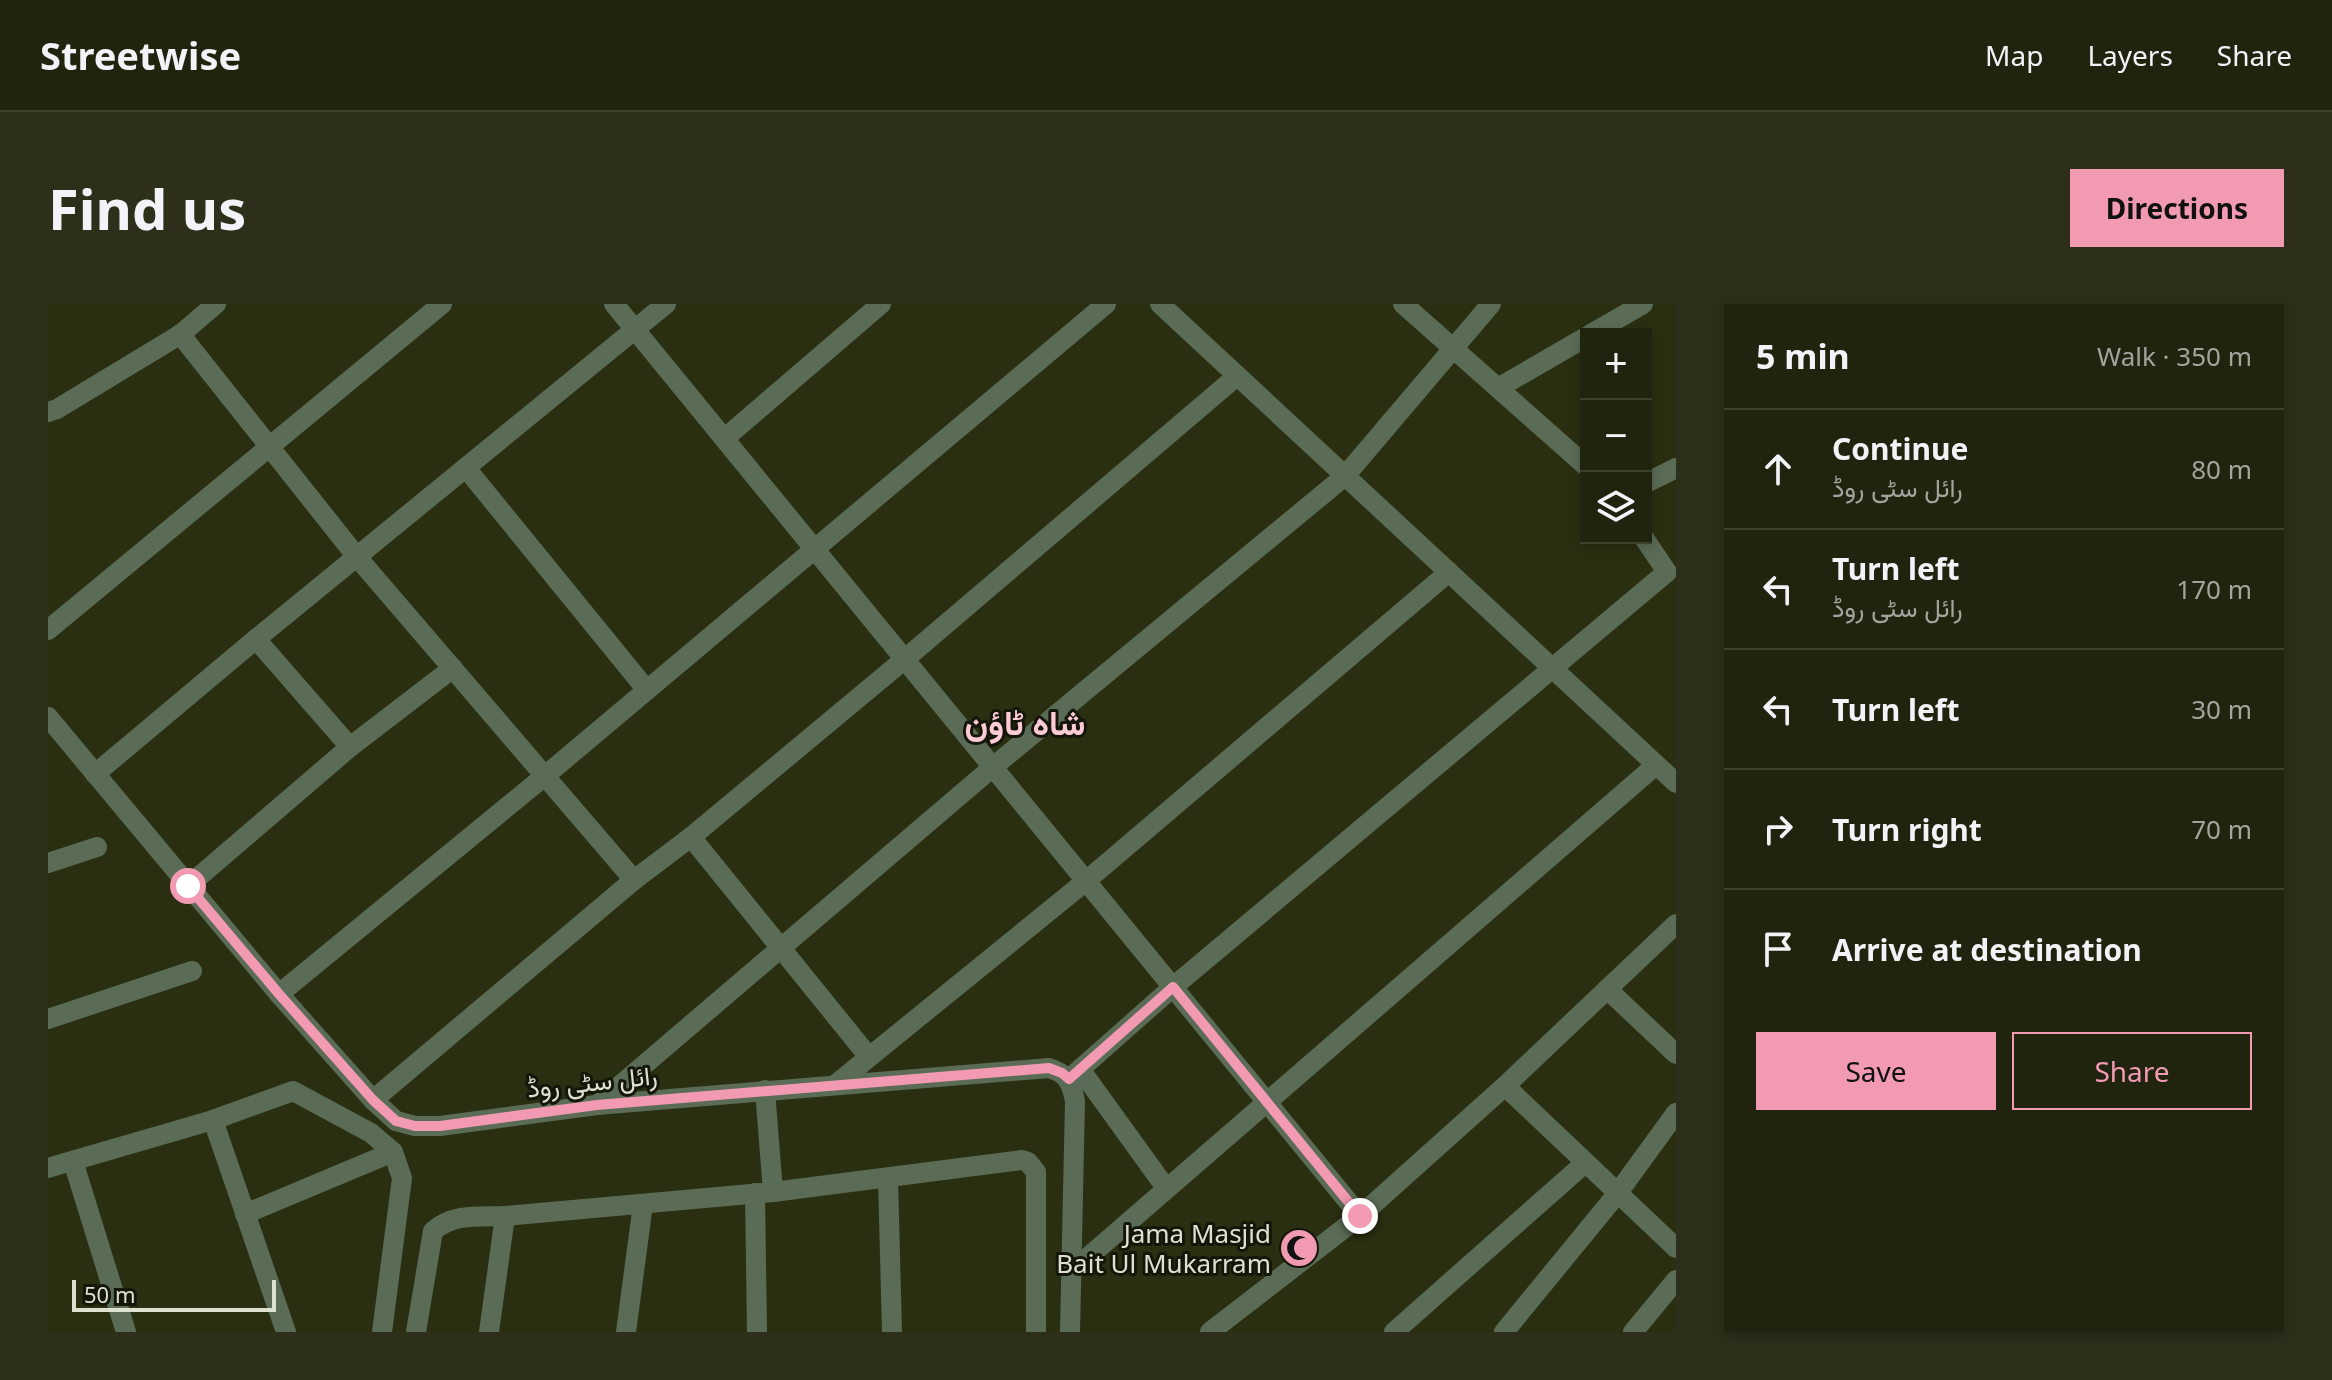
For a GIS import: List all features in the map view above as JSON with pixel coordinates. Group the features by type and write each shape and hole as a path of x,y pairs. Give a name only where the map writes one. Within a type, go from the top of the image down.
{"street":[{"path":"48,412 180,334 216,304"},
{"path":"48,630 442,304"},
{"path":"614,304 1360,1216"},
{"path":"95,774 666,304"},
{"path":"725,438 881,304"},
{"path":"279,994 546,775 1106,304"},
{"path":"1160,304 1676,783"},
{"path":"1403,304 1580,461"},
{"path":"597,1105 993,767 1345,476 1491,304"},
{"path":"1600,328 1638,305"},
{"path":"180,334 357,557 634,880"},
{"path":"1498,388 1580,340"},
{"path":"373,1100 634,880 691,837 905,659 1237,376"},
{"path":"466,468 646,689"},
{"path":"1652,480 1676,468"},
{"path":"1070,1332 1075,1074 1173,987 1667,572 1648,544"},
{"path":"834,1085 1086,881 1449,572"},
{"path":"256,639 350,747"},
{"path":"188,886 350,747 453,668"},
{"name":"رائل سٹی روڈ","path":"48,717 279,994 373,1100 396,1121 415,1126 440,1126 597,1105 765,1090 1049,1068 1075,1074"},
{"path":"1072,1271 1656,765"},
{"path":"691,837 869,1057"},
{"path":"48,863 97,847"},
{"path":"1210,1332 1360,1216 1505,1086 1676,924"},
{"path":"48,1019 192,971"},
{"path":"1607,989 1676,1054"},
{"path":"1075,1074 1166,1188"},
{"path":"1505,1086 1676,1248"},
{"path":"757,1332 765,1090"},
{"path":"48,1168 213,1120 293,1091 371,1133 393,1152 402,1178 382,1332"},
{"path":"1504,1332 1617,1194 1676,1113"},
{"path":"213,1120 286,1332"},
{"path":"245,1214 393,1152"},
{"path":"416,1332 433,1231 443,1222 456,1217 505,1216 764,1192 1022,1160 1033,1166 1036,1172 1036,1332"},
{"path":"73,1161 126,1332"},
{"path":"1394,1332 1585,1163"},
{"path":"888,1178 892,1332"},
{"path":"626,1332 643,1204"},
{"path":"489,1332 505,1216"},
{"path":"1633,1332 1676,1280"}],"place":[{"name":"Jama Masjid Bait Ul Mukarram","path":"1299,1248"}],"district":[{"name":"شاہ ٹاؤن","path":"1025,722"}],"route":[{"path":"188,886 279,994 373,1100 396,1121 415,1126 440,1126 597,1105 1049,1068 1069,1079 1173,987 1360,1216"}]}
